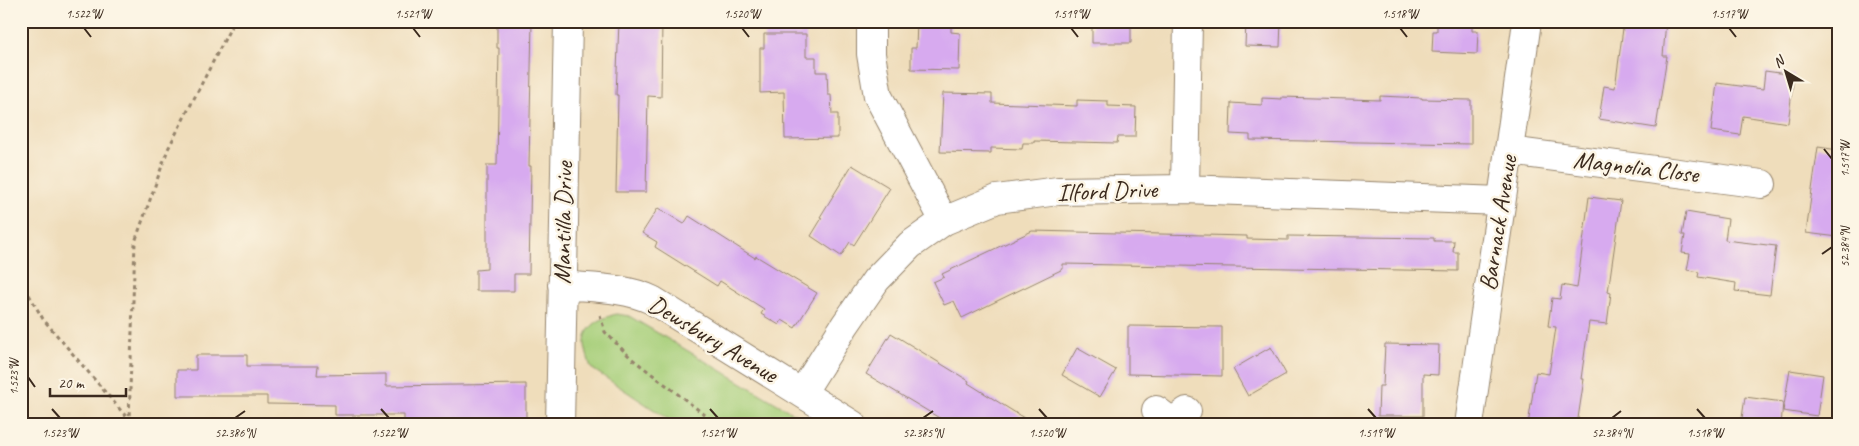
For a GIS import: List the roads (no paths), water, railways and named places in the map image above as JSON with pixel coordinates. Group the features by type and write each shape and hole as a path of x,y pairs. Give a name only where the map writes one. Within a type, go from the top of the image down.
{"street":[{"name":"Mantilla Drive","path":"560,425 568,21"},
{"path":"871,21 871,54 878,96 944,220"},
{"path":"1184,189 1188,21"},
{"name":"Barnack Avenue","path":"1470,425 1527,21"},
{"name":"Magnolia Close","path":"1510,150 1762,184"},
{"name":"Ilford Drive","path":"802,393 876,280 910,245 944,220 997,199 1058,191 1184,189 1501,201"},
{"name":"Dewsbury Avenue","path":"562,286 625,292 652,300 853,425"}]}
